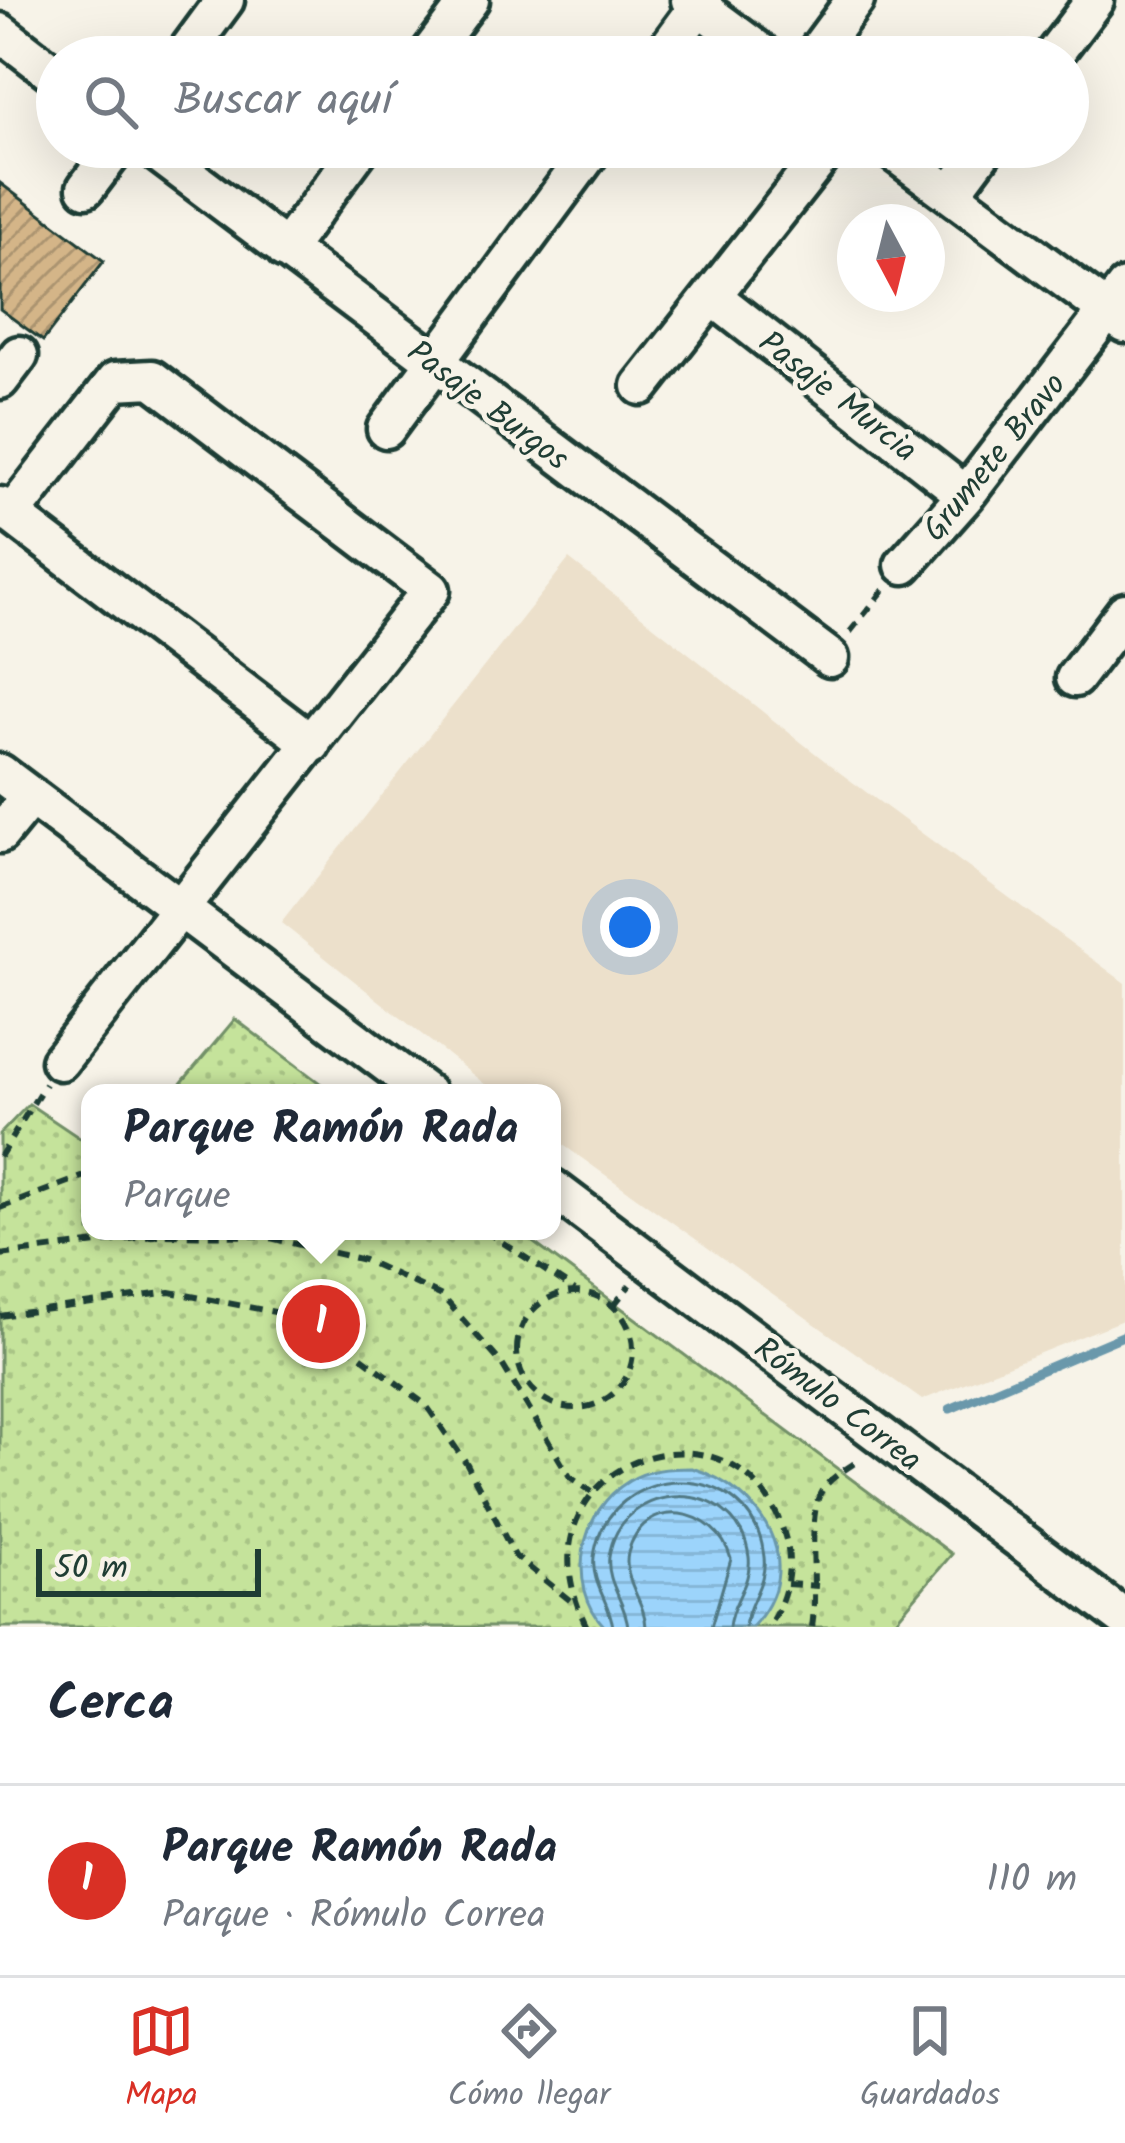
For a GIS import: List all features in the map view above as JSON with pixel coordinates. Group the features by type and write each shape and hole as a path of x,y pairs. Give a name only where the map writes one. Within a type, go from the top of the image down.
{"street":[{"path":"198,36 225,0"},
{"path":"443,36 470,0"},
{"path":"828,36 855,0"},
{"path":"1067,36 1094,0"},
{"path":"675,36 697,2 740,36"},
{"path":"0,32 36,60"},
{"path":"86,188 101,168"},
{"name":"Pasaje Burgos","path":"178,168 830,658"},
{"path":"285,250 346,168"},
{"path":"386,429 579,168"},
{"path":"641,386 813,168"},
{"path":"916,168 1119,308"},
{"path":"951,194 970,168"},
{"name":"Pasaje Murcia","path":"712,296 966,495"},
{"name":"Grumete Bravo","path":"904,565 1119,308"},
{"path":"60,1061 182,910 431,590 152,379 115,381 6,511 311,744"},
{"path":"1075,678 1125,612"},
{"path":"0,772 414,1084"},
{"path":"0,834 31,796"},
{"name":"Rómulo Correa","path":"561,1195 1125,1619"}],"path":[{"path":"830,658 904,565"},
{"path":"0,1156 60,1061"},
{"path":"0,1208 81,1177"},
{"path":"0,1255 122,1240"},
{"path":"282,1240 364,1260 442,1297 502,1364 570,1477 592,1492"},
{"path":"498,1240 578,1292 613,1306 625,1320 632,1338 628,1375 602,1402 584,1407 547,1401 532,1389 517,1354 527,1316 541,1303 578,1292"},
{"path":"0,1316 170,1292 311,1319 426,1405 467,1463 515,1556 577,1606"},
{"path":"522,1395 532,1389"},
{"path":"812,1627 818,1586 818,1498 831,1479 889,1441"},
{"path":"587,1627 566,1559 573,1523 592,1492 620,1467 654,1454 691,1452 726,1462 756,1483 778,1513 788,1547 787,1584 767,1627"},
{"path":"787,1584 818,1586"}],"shaded area":[{"path":"569,559 839,772 1125,983 1125,1319 922,1400 561,1143 561,1084 485,1084 281,923"}],"green space":[{"path":"235,1019 321,1084 181,1084"},
{"path":"29,1104 81,1139 81,1240 530,1240 952,1554 890,1627 0,1627 0,1134"}],"water":[{"path":"692,1468 739,1493 770,1532 777,1579 769,1603 752,1627 605,1627 585,1591 582,1570 589,1529 599,1510 636,1477"}],"building":[{"path":"0,183 104,261 43,341 0,309"}],"waterway":[{"path":"950,1409 1125,1335"}],"place":[{"name":"Parque Ramón Rada","path":"321,1324"}]}
